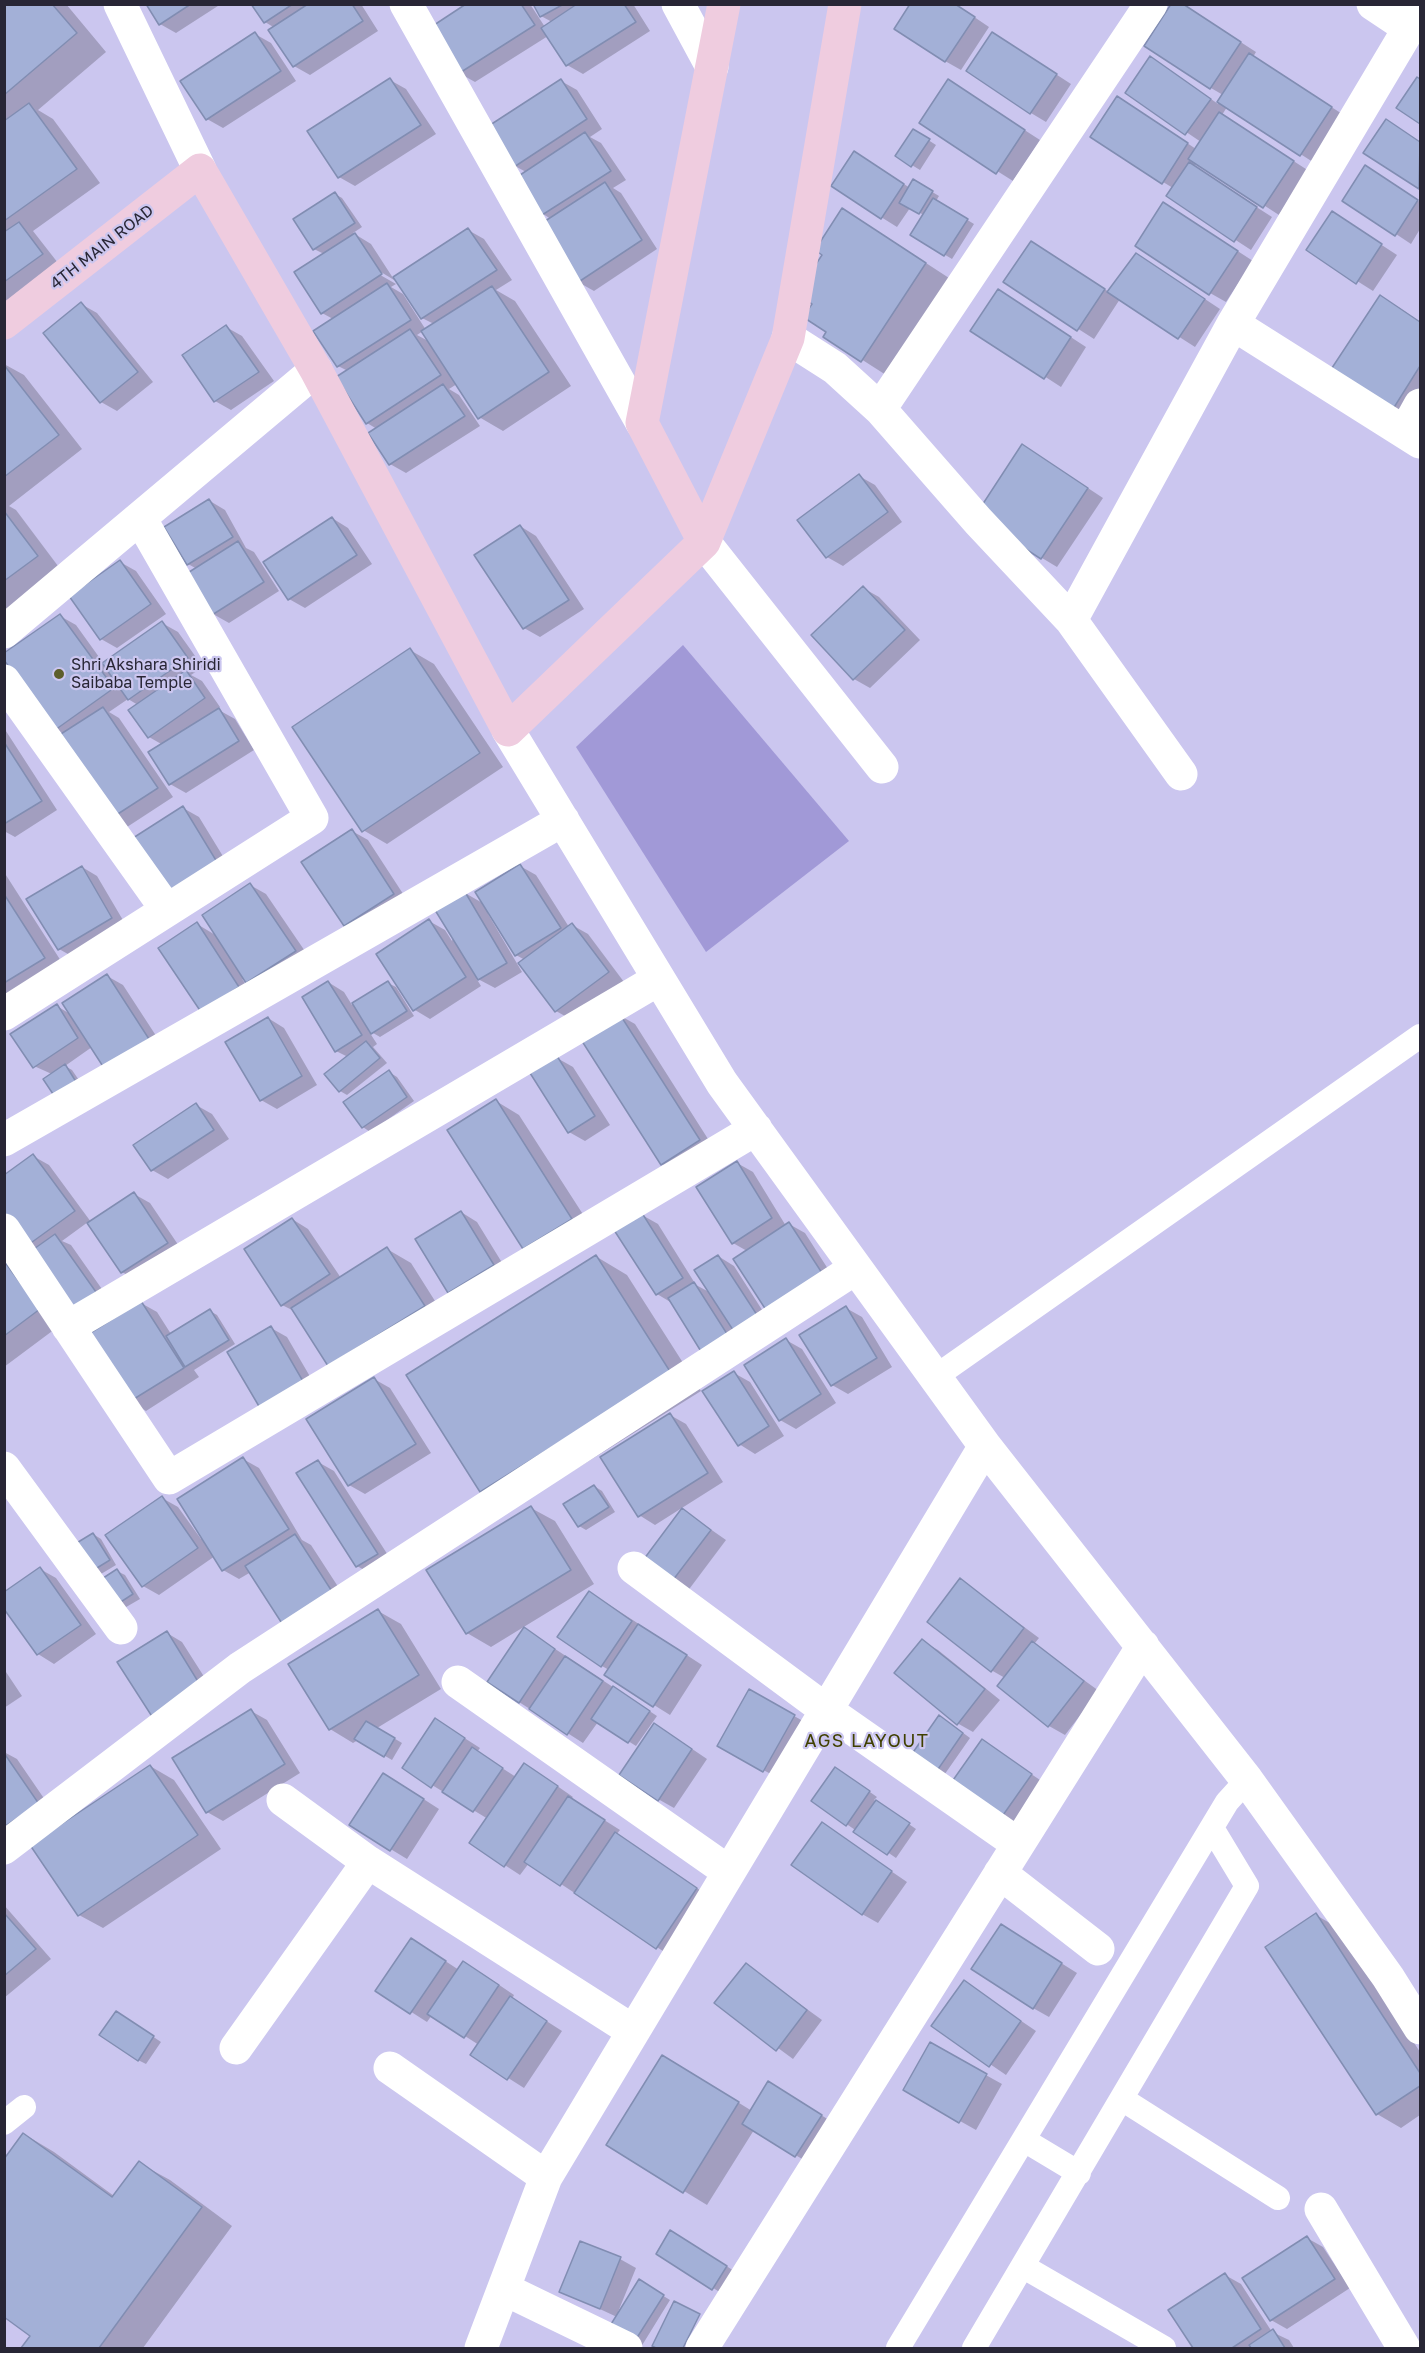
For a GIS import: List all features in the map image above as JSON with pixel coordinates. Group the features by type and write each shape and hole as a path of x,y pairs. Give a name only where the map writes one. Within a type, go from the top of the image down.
{"street":[{"path":"120,4 200,170 316,370 508,730 722,1083 985,1446 1246,1780 1388,1977 1420,2028"},
{"path":"406,4 642,423 704,542 882,767"},
{"path":"678,4 711,67"},
{"path":"642,423 724,4"},
{"path":"508,730 704,542 788,338 845,4"},
{"path":"880,409 1151,4"},
{"path":"1071,620 1233,324 1415,19 1373,4"},
{"name":"4TH MAIN ROAD","path":"4,323 200,170"},
{"path":"1233,324 1415,426"},
{"path":"788,338 835,368 880,409 978,521 1071,620 1181,774"},
{"path":"4,632 316,370"},
{"path":"4,1014 312,818 140,518"},
{"path":"4,681 167,910"},
{"path":"4,1140 563,820"},
{"path":"68,1327 659,979"},
{"path":"4,1230 169,1478 756,1130"},
{"path":"4,1848 240,1668 856,1268"},
{"path":"481,2349 546,2177 985,1446"},
{"path":"4,1468 121,1628"},
{"path":"633,1568 826,1710 1018,1844"},
{"path":"702,2349 1143,1646"},
{"path":"458,1682 729,1872"},
{"path":"283,1800 368,1862 633,2031"},
{"path":"236,2048 368,1862"},
{"path":"1000,1873 1098,1949"},
{"path":"390,2068 546,2177"},
{"path":"1320,2209 1404,2349"},
{"path":"504,2289 626,2349"}],"lane":[{"path":"935,1377 1420,1036"},
{"path":"898,2349 1227,1802 1246,1780"},
{"path":"974,2349 1247,1886 1212,1828"},
{"path":"1122,2099 1278,2198"},
{"path":"4,2123 24,2106"},
{"path":"1024,2140 1079,2173"},
{"path":"1024,2266 1164,2348"}],"shaded area":[{"path":"683,645 849,841 706,952 576,747"}],"building":[{"path":"4,4 52,4 77,33 4,95"},
{"path":"146,4 191,4 159,25"},
{"path":"251,4 293,4 264,23"},
{"path":"308,4 352,4 363,21 293,67 268,30"},
{"path":"466,4 521,4 535,25 458,74 428,29"},
{"path":"533,4 564,4 540,17"},
{"path":"577,4 624,4 636,22 566,66 541,28"},
{"path":"910,4 955,4 975,17 945,62 894,29"},
{"path":"1171,4 1183,4 1241,42 1210,89 1144,46"},
{"path":"255,32 281,71 206,120 180,81"},
{"path":"992,32 1057,74 1030,114 966,71"},
{"path":"1249,53 1332,107 1300,156 1217,102"},
{"path":"1150,56 1211,99 1185,135 1125,93"},
{"path":"1417,77 1420,79 1420,124 1396,108"},
{"path":"390,78 421,125 338,178 307,131"},
{"path":"561,79 587,119 514,167 487,127"},
{"path":"948,79 1025,130 996,174 919,123"},
{"path":"1117,96 1188,143 1162,184 1090,137"},
{"path":"29,103 77,169 4,221 4,121"},
{"path":"1219,112 1294,161 1263,208 1188,159"},
{"path":"1386,119 1420,142 1419,189 1363,153"},
{"path":"913,129 930,139 911,167 895,156"},
{"path":"585,132 611,171 542,215 517,177"},
{"path":"854,151 904,184 881,219 831,186"},
{"path":"1189,162 1257,207 1234,242 1166,196"},
{"path":"1365,165 1418,200 1395,236 1342,201"},
{"path":"913,179 933,191 919,214 899,203"},
{"path":"605,182 642,240 577,283 539,225"},
{"path":"335,192 355,223 313,250 293,219"},
{"path":"933,198 968,219 944,256 910,235"},
{"path":"1163,202 1238,251 1209,295 1135,246"},
{"path":"842,208 926,263 861,362 823,337 826,332 803,317 812,304 796,294 822,255 815,250"},
{"path":"1332,211 1382,244 1356,284 1306,250"},
{"path":"19,222 43,254 4,282 4,232"},
{"path":"468,228 497,270 421,319 393,277"},
{"path":"355,233 382,274 321,314 294,272"},
{"path":"1031,241 1105,289 1077,331 1003,282"},
{"path":"1136,253 1205,299 1178,339 1107,292"},
{"path":"387,283 411,320 337,367 313,331"},
{"path":"492,286 549,372 478,419 421,331"},
{"path":"998,289 1071,337 1044,379 970,331"},
{"path":"1380,295 1420,322 1420,366 1388,417 1326,377"},
{"path":"81,302 138,372 100,403 43,333"},
{"path":"226,325 259,372 214,402 182,355"},
{"path":"410,329 441,375 366,424 336,377"},
{"path":"4,365 59,435 4,477"},
{"path":"443,384 465,416 389,465 368,433"},
{"path":"1022,444 1088,488 1041,559 975,516"},
{"path":"859,474 888,512 826,558 797,520"},
{"path":"209,499 233,537 187,565 164,527"},
{"path":"4,511 38,556 4,581"},
{"path":"332,517 357,555 288,600 263,562"},
{"path":"520,525 569,600 523,629 474,555"},
{"path":"238,541 264,582 212,615 186,574"},
{"path":"120,560 151,604 100,640 69,596"},
{"path":"863,586 905,630 853,680 811,635"},
{"name":"Shri Akshara Shiridi Saibaba Temple","path":"60,614 114,688 55,730 4,660 4,653"},
{"path":"162,621 188,658 128,700 102,663"},
{"path":"410,648 480,753 362,832 292,727"},
{"path":"186,670 205,698 148,738 128,710"},
{"path":"103,707 158,788 107,821 53,739"},
{"path":"219,708 239,741 169,785 148,752"},
{"path":"4,742 42,801 4,824"},
{"path":"183,806 217,862 167,892 133,838"},
{"path":"352,829 394,894 344,926 301,862"},
{"path":"520,864 561,928 515,956 475,892"},
{"path":"82,866 112,918 58,950 26,899"},
{"path":"250,883 296,951 246,983 202,915"},
{"path":"465,892 507,963 478,980 435,910"},
{"path":"4,894 45,958 4,983"},
{"path":"429,919 466,977 413,1011 376,954"},
{"path":"197,922 239,987 201,1012 158,948"},
{"path":"572,923 609,972 555,1012 518,963"},
{"path":"107,974 149,1039 104,1068 62,1003"},
{"path":"328,981 362,1035 335,1052 302,997"},
{"path":"388,981 407,1011 371,1034 352,1003"},
{"path":"57,1004 78,1038 33,1068 10,1034"},
{"path":"619,1013 700,1140 661,1165 580,1038"},
{"path":"268,1017 302,1076 260,1101 225,1042"},
{"path":"366,1041 380,1058 339,1092 324,1074"},
{"path":"557,1056 595,1116 568,1133 530,1073"},
{"path":"65,1064 78,1085 57,1100 43,1079"},
{"path":"389,1070 407,1097 362,1128 343,1102"},
{"path":"496,1099 572,1219 523,1249 447,1130"},
{"path":"196,1103 214,1130 151,1171 133,1145"},
{"path":"33,1154 75,1211 28,1245 4,1213 4,1175"},
{"path":"737,1161 772,1218 732,1244 696,1187"},
{"path":"134,1192 168,1243 121,1273 87,1223"},
{"path":"461,1211 494,1265 448,1293 415,1239"},
{"path":"642,1213 683,1278 656,1295 614,1230"},
{"path":"292,1218 330,1274 281,1306 244,1249"},
{"path":"789,1222 822,1273 766,1310 733,1259"},
{"path":"55,1234 96,1292 72,1309 31,1251"},
{"path":"387,1247 425,1306 328,1366 291,1308"},
{"path":"596,1255 671,1373 480,1492 406,1375"},
{"path":"718,1255 759,1318 735,1333 694,1270"},
{"path":"4,1261 40,1309 4,1336"},
{"path":"694,1282 729,1337 702,1353 668,1298"},
{"path":"141,1301 184,1368 129,1402 87,1335"},
{"path":"846,1306 877,1358 831,1386 799,1335"},
{"path":"210,1309 229,1340 185,1367 166,1336"},
{"path":"271,1326 304,1383 260,1408 227,1352"},
{"path":"786,1338 821,1394 779,1421 744,1365"},
{"path":"734,1371 769,1426 738,1446 702,1391"},
{"path":"374,1377 416,1444 348,1486 306,1419"},
{"path":"670,1413 708,1473 638,1517 600,1457"},
{"path":"243,1457 289,1529 222,1571 177,1499"},
{"path":"318,1460 378,1554 356,1567 296,1473"},
{"path":"594,1485 609,1507 578,1527 563,1504"},
{"path":"162,1496 198,1548 142,1587 105,1535"},
{"path":"531,1506 571,1570 466,1634 426,1570"},
{"path":"682,1508 711,1530 670,1584 641,1563"},
{"path":"93,1533 110,1560 87,1574 70,1547"},
{"path":"295,1534 333,1593 283,1625 245,1566"},
{"path":"40,1567 81,1625 37,1655 4,1609 4,1592"},
{"path":"117,1569 133,1594 113,1607 97,1582"},
{"path":"960,1578 1024,1628 991,1672 927,1622"},
{"path":"589,1591 632,1621 601,1667 557,1637"},
{"path":"378,1609 419,1675 329,1730 288,1664"},
{"path":"638,1624 687,1655 653,1707 604,1675"},
{"path":"524,1627 555,1649 519,1703 487,1682"},
{"path":"167,1631 202,1688 153,1718 117,1662"},
{"path":"922,1639 985,1689 957,1725 894,1673"},
{"path":"1032,1641 1084,1681 1048,1727 997,1686"},
{"path":"565,1656 603,1681 567,1735 529,1709"},
{"path":"613,1686 650,1711 628,1743 591,1719"},
{"path":"749,1689 795,1715 763,1772 717,1746"},
{"path":"251,1709 285,1764 206,1813 172,1758"},
{"path":"939,1715 963,1733 932,1778 907,1761"},
{"path":"435,1718 465,1738 431,1788 402,1768"},
{"path":"366,1721 395,1738 384,1757 354,1739"},
{"path":"654,1723 692,1749 658,1801 619,1775"},
{"path":"982,1739 1032,1774 1001,1818 951,1783"},
{"path":"472,1747 503,1768 473,1812 442,1792"},
{"path":"4,1753 39,1804 4,1827"},
{"path":"524,1763 558,1786 504,1867 469,1843"},
{"path":"150,1765 198,1835 78,1916 30,1845"},
{"path":"835,1767 870,1791 846,1826 811,1801"},
{"path":"383,1773 424,1799 390,1851 349,1825"},
{"path":"568,1796 605,1820 560,1886 524,1862"},
{"path":"876,1800 910,1823 887,1855 853,1832"},
{"path":"822,1822 892,1871 862,1915 791,1865"},
{"path":"615,1832 697,1888 656,1949 574,1893"},
{"path":"4,1913 36,1949 4,1976"},
{"path":"1316,1913 1420,2073 1420,2086 1376,2115 1265,1947"},
{"path":"1001,1924 1062,1963 1033,2009 971,1969"},
{"path":"411,1938 446,1961 410,2014 375,1991"},
{"path":"463,1961 499,1985 464,2038 427,2014"},
{"path":"746,1963 807,2010 776,2051 714,2003"},
{"path":"964,1980 1021,2021 989,2067 931,2026"},
{"path":"510,1996 547,2021 507,2080 470,2055"},
{"path":"116,2011 154,2036 138,2061 99,2035"},
{"path":"930,2042 987,2074 959,2123 903,2090"},
{"path":"662,2055 739,2102 683,2193 606,2145"},
{"path":"768,2081 822,2115 795,2157 742,2124"},
{"path":"23,2133 112,2197 139,2161 202,2207 99,2348 21,2348 30,2336 4,2317 4,2159"},
{"path":"670,2230 727,2266 712,2290 656,2254"},
{"path":"1307,2236 1335,2279 1270,2321 1242,2278"},
{"path":"580,2241 621,2257 600,2309 559,2292"},
{"path":"1225,2273 1261,2329 1232,2348 1193,2348 1168,2310"},
{"path":"639,2279 664,2295 633,2344 608,2329"},
{"path":"674,2301 700,2314 683,2348 656,2348 652,2346"},
{"path":"1273,2329 1285,2348 1251,2348 1249,2345"}],"place":[{"name":"Shri Akshara Shiridi Saibaba Temple","path":"59,674"}],"district":[{"name":"AGS LAYOUT","path":"867,1741"}]}
